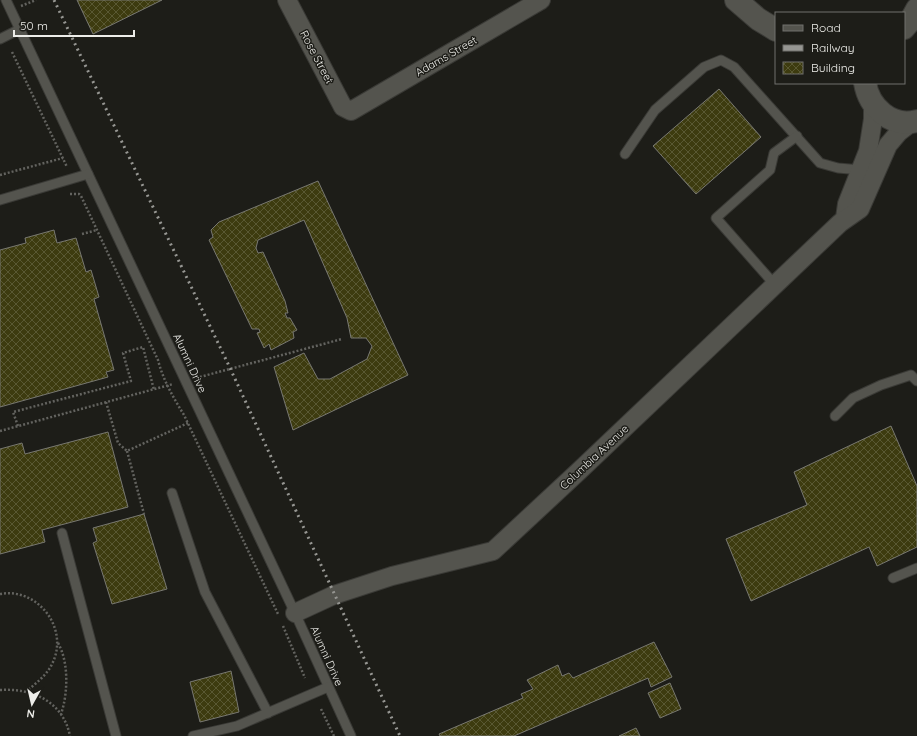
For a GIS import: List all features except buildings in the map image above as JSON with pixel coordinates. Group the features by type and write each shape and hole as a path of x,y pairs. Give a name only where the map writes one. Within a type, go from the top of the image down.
{"street":[{"name":"Rose Street","path":"287,0 343,107 350,111"},
{"name":"Adams Street","path":"350,111 541,0"},
{"path":"736,0 758,19 775,29"},
{"path":"905,27 917,9"},
{"path":"905,35 917,36"},
{"path":"865,84 866,92 873,105 884,115 897,121 914,122"},
{"path":"845,218 847,204 868,151 873,119 873,105"},
{"name":"Columbia Avenue","path":"295,613 334,595 392,576 493,551 845,218 860,209 888,146 899,132 914,122"}],"lane":[{"name":"Alumni Drive","path":"6,0 295,613 351,736"},
{"path":"0,39 20,29"},
{"path":"625,154 655,110 704,67 721,60 734,67 820,162 838,168 861,170"},
{"path":"775,285 716,218 770,170 774,153 797,136"},
{"path":"0,200 88,174"},
{"path":"835,416 853,398 881,385 911,375 917,381"},
{"path":"172,493 205,592 268,713"},
{"path":"62,533 116,736"},
{"path":"893,578 917,568"},
{"path":"193,736 237,726 328,687"}],"path":[{"path":"17,8 36,0"},
{"path":"12,52 67,167"},
{"path":"0,175 63,158"},
{"path":"69,194 79,194 81,196 158,360 160,370 188,423 277,612 305,678"},
{"path":"82,234 97,230"},
{"path":"194,378 342,339"},
{"path":"18,426 13,412 131,381 123,352 143,347 154,390"},
{"path":"0,431 174,384"},
{"path":"106,402 118,443 127,451 144,514"},
{"path":"127,451 188,423"},
{"path":"0,594 6,593 22,595 36,602 48,613 55,626 58,642 66,662 64,707 61,715"},
{"path":"27,691 46,673 52,664 58,642"},
{"path":"0,690 14,689 27,691 46,700 61,715 66,723 70,736"},
{"path":"321,709 334,736"}],"railway":[{"path":"54,0 230,368 400,736"}]}
